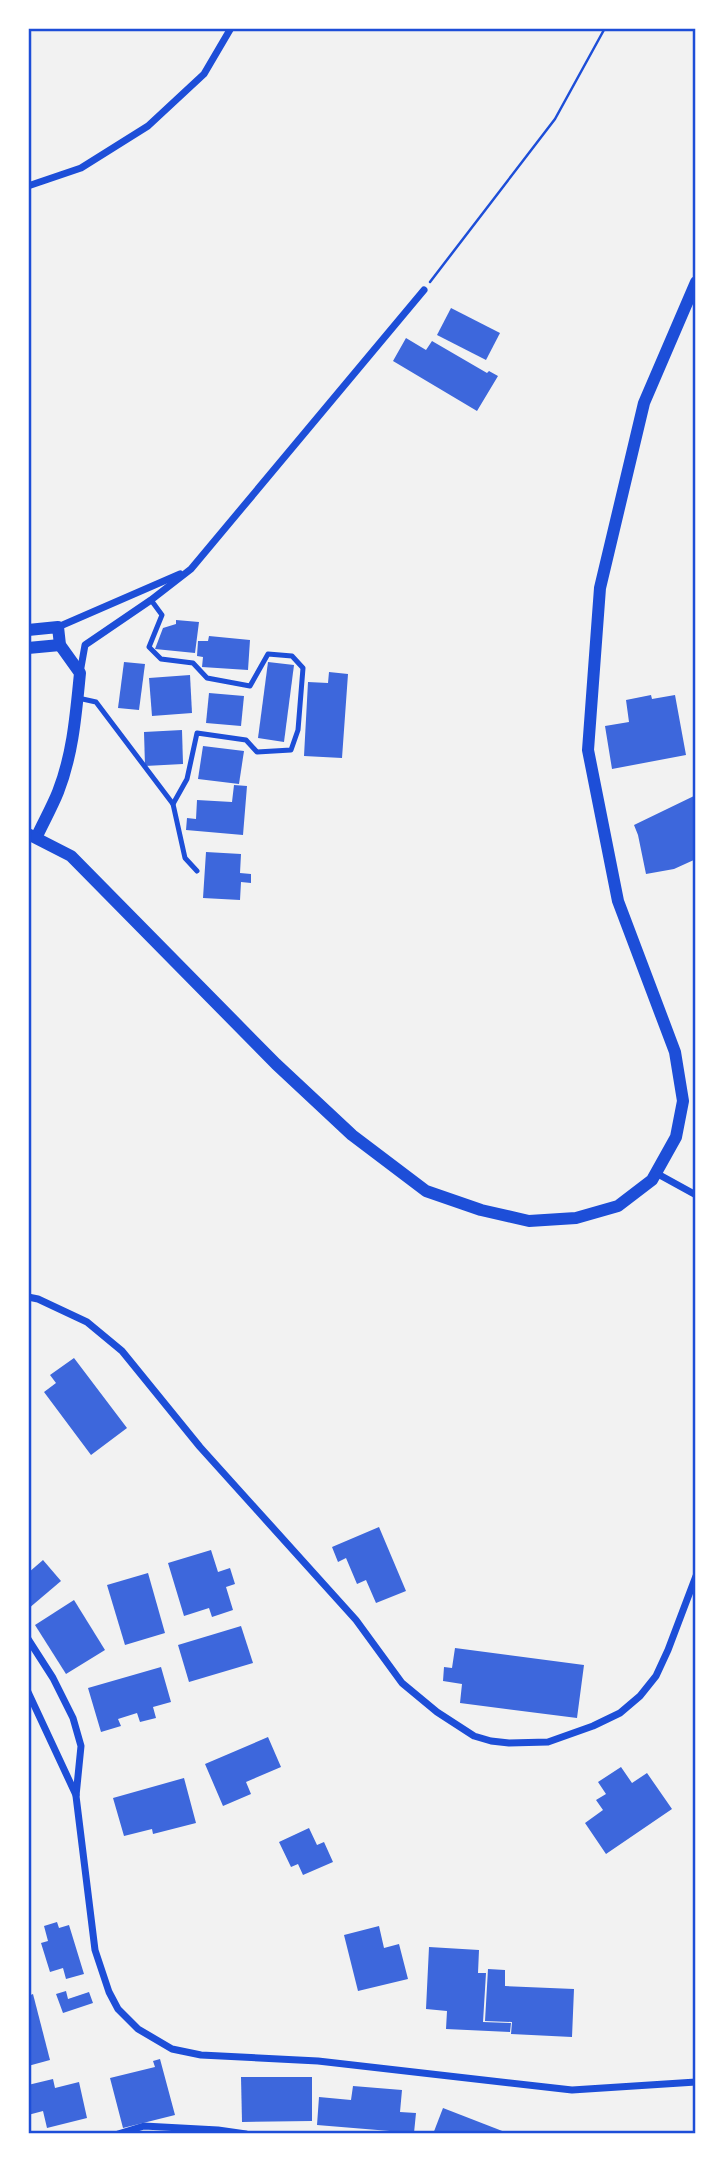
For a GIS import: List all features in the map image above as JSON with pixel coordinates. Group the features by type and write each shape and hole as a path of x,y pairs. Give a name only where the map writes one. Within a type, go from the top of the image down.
{"street":[{"path":"28,186 81,168 148,125 204,74 231,28"},
{"path":"424,290 191,569 85,645 68,760 58,790 32,835 71,856 285,1073 352,1135 426,1191 481,1210 529,1221 576,1218 618,1206 652,1180 676,1137 683,1101 675,1052 618,901 588,750 600,588 644,403 696,282"},
{"path":"28,630 58,627 191,569"},
{"path":"58,627 60,645 80,673"},
{"path":"28,648 60,645"},
{"path":"656,1173 696,1195"},
{"path":"28,1297 87,1322 122,1351 200,1447 356,1619 402,1683 436,1712 474,1736 500,1742 548,1742 620,1713 640,1696 656,1676 696,1576"},
{"path":"28,1639 53,1678 73,1718 81,1746 76,1796 95,1950 101,1973 118,2009 138,2029 172,2049 201,2055 318,2061 572,2090 696,2082"},
{"path":"28,1692 76,1796"},
{"path":"118,2134 144,2126 246,2134"}],"lane":[{"path":"151,600 162,615 149,647 161,659 193,663 207,678 250,686 268,654 292,656 303,668 298,730 291,750 257,752 246,740 197,733 187,779 173,804"},
{"path":"78,698 96,702 173,804 185,858 197,871"}],"path":[{"path":"424,290 555,119 605,28"}],"building":[{"path":"451,308 500,333 486,360 437,335"},
{"path":"406,338 426,350 432,341 487,373 489,371 498,376 477,411 393,361"},
{"path":"176,620 199,622 195,653 155,649 163,628 176,624"},
{"path":"209,636 250,640 248,670 202,667 203,657 197,656 198,641 208,641"},
{"path":"124,662 145,664 139,710 118,708"},
{"path":"268,662 294,665 284,742 258,738"},
{"path":"329,672 348,674 342,758 304,756 308,682 328,683"},
{"path":"190,675 192,713 152,716 149,678"},
{"path":"209,693 244,696 241,726 206,723"},
{"path":"651,695 652,699 675,695 686,755 612,769 605,726 629,722 626,700"},
{"path":"182,730 183,764 145,766 144,732"},
{"path":"203,746 244,751 239,784 198,779"},
{"path":"234,785 247,786 243,835 186,830 187,818 196,819 197,800 232,802"},
{"path":"696,795 696,859 674,869 646,874 634,825"},
{"path":"206,852 241,854 240,873 251,874 251,883 241,882 240,900 203,898"},
{"path":"74,1358 127,1428 91,1455 44,1392 56,1383 50,1375"},
{"path":"379,1527 406,1591 376,1603 366,1580 357,1584 346,1558 338,1562 332,1547"},
{"path":"211,1550 218,1572 230,1568 235,1584 226,1587 233,1610 212,1617 209,1608 184,1616 168,1563"},
{"path":"43,1560 61,1581 28,1609 28,1573"},
{"path":"148,1573 165,1633 125,1645 107,1585"},
{"path":"74,1600 105,1650 66,1674 35,1625"},
{"path":"241,1626 253,1663 189,1682 178,1645"},
{"path":"455,1648 584,1665 577,1718 460,1703 462,1684 443,1681 444,1667 452,1668"},
{"path":"161,1667 171,1702 153,1707 156,1718 140,1722 137,1713 118,1719 121,1726 101,1732 88,1688"},
{"path":"268,1737 281,1767 246,1782 251,1794 223,1806 205,1764"},
{"path":"621,1767 632,1783 647,1773 672,1809 606,1854 585,1823 603,1810 596,1800 606,1794 598,1782"},
{"path":"184,1778 196,1823 153,1834 152,1829 124,1836 113,1798"},
{"path":"309,1828 317,1845 324,1842 333,1862 303,1875 298,1864 291,1867 279,1842"},
{"path":"57,1922 59,1928 69,1925 84,1974 66,1979 63,1968 50,1972 41,1943 48,1941 44,1926"},
{"path":"379,1926 384,1948 399,1944 408,1979 358,1991 344,1935"},
{"path":"429,1947 479,1950 478,1973 486,1973 483,2022 511,2023 510,2032 446,2029 447,2011 426,2009"},
{"path":"488,1969 505,1970 505,1986 574,1989 572,2037 511,2034 512,2022 485,2021"},
{"path":"66,1991 68,1999 89,1992 93,2003 63,2013 56,1994"},
{"path":"33,1994 50,2060 28,2066 28,1996"},
{"path":"160,2059 175,2115 123,2128 110,2078 155,2067 153,2061"},
{"path":"241,2077 312,2077 312,2121 242,2122"},
{"path":"53,2079 55,2088 79,2082 87,2118 47,2128 43,2111 28,2115 28,2085"},
{"path":"353,2086 402,2090 400,2112 416,2113 414,2133 317,2125 319,2097 351,2100"},
{"path":"443,2108 510,2134 433,2134"}]}
